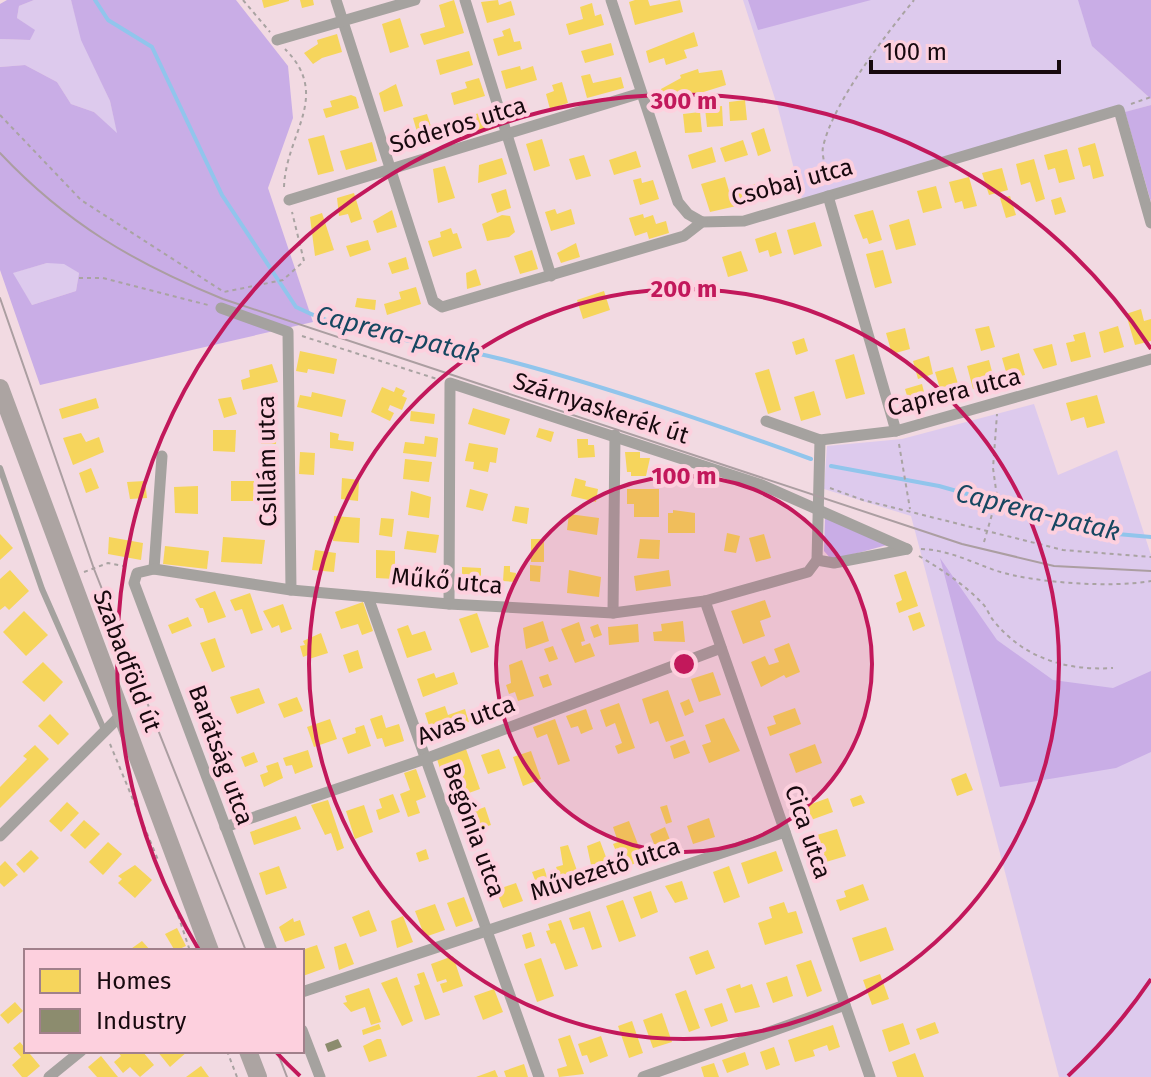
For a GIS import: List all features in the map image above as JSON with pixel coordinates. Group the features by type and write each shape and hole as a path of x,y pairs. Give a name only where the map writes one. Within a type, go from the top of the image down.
{"main road":[{"name":"Szabadföld út","path":"0,388 122,714 203,949"},
{"path":"249,1053 258,1077"}],"street":[{"path":"336,0 391,168"},
{"path":"277,40 415,0"},
{"path":"465,0 551,276"},
{"path":"611,0 678,202 688,214 702,222"},
{"name":"Sóderos utca","path":"289,200 641,93"},
{"path":"1119,110 1151,223"},
{"name":"Csobaj utca","path":"391,168 433,301 442,307 684,236 702,222 744,221 1119,110"},
{"path":"828,196 896,431"},
{"path":"221,308 288,332"},
{"name":"Csillám utca","path":"288,332 291,590"},
{"name":"Caprera utca","path":"766,421 820,440 896,431 1151,359"},
{"path":"449,604 450,383"},
{"name":"Szárnyaskerék út","path":"450,383 762,485 907,549"},
{"path":"613,613 615,435"},
{"path":"820,440 817,560 834,563 907,549"},
{"path":"154,569 162,456"},
{"name":"Műkő utca","path":"137,573 154,569 291,590 449,604 613,613 705,601 808,572 817,560"},
{"name":"Barátság utca","path":"137,573 134,583 271,949"},
{"name":"Begónia utca","path":"368,597 539,1077"},
{"name":"Cica utca","path":"705,601 870,1077"},
{"name":"Avas utca","path":"225,827 425,759 721,648"},
{"path":"0,836 122,714"},
{"name":"Művezető utca","path":"304,991 785,832"},
{"path":"643,1077 845,1005"},
{"path":"304,1035 320,1077"},
{"path":"49,1077 79,1053"}],"lane":[{"path":"0,468 42,589 105,732"}],"path":[{"path":"0,115 81,200 224,292 283,280 304,261 284,191 289,153 301,124 308,84 301,65 243,0"},
{"path":"828,196 822,149 838,112 882,39 914,0"},
{"path":"1119,110 1151,97"},
{"path":"79,278 103,278 221,308"},
{"path":"288,332 450,383"},
{"path":"984,542 997,497 993,468 999,404"},
{"path":"896,431 906,474 910,511"},
{"path":"817,484 863,500 1063,550 1151,557"},
{"path":"907,549 937,550 1000,572 1047,580 1151,581"},
{"path":"907,549 950,575 1030,654 1083,670 1113,668"},
{"path":"80,574 108,563 126,566 137,573"},
{"path":"105,732 162,868"},
{"path":"172,895 202,949"},
{"path":"228,1053 237,1077"}],"shaded area":[{"path":"7,0 34,0 19,6 17,18 35,30 30,40 0,39 0,4"},
{"path":"34,0 71,0 82,40 110,101 118,135 94,112 71,104 57,82 25,65 0,67 0,39 30,40 34,30 17,18 19,6"},
{"path":"71,0 236,0 288,66 293,118 268,188 313,322 40,385 0,270 0,67 25,65 57,82 71,104 94,112 117,133 110,101 81,40","holes":["47,263 64,264 79,273 76,291 32,305 13,273"]},
{"path":"743,0 1085,0 1099,52 1151,99 1151,105 803,203 778,108"},
{"path":"748,0 871,0 758,30"},
{"path":"1078,0 1151,0 1151,99 1092,46"},
{"path":"1151,105 1151,202 1125,112"},
{"path":"47,263 64,263 79,273 76,291 32,305 12,273"},
{"path":"1034,404 1058,475 1117,450 1151,555 1151,1077 1059,1077 911,516 824,489 827,446 902,439"},
{"path":"825,517 887,545 832,560 824,551"},
{"path":"940,558 997,640 1053,680 1113,688 1151,671 1151,752 1116,768 1000,787"}],"building: Homes":[{"path":"262,0 289,0 289,1 264,8"},
{"path":"300,0 313,0 314,5 302,8"},
{"path":"454,0 464,33 424,45 420,34 445,27 439,5"},
{"path":"498,0 499,5 511,1 515,15 487,23 481,2"},
{"path":"648,0 650,6 680,0 683,12 635,25 629,2"},
{"path":"592,3 595,16 601,14 604,25 569,35 566,24 583,19 580,7"},
{"path":"400,18 409,47 390,53 382,24"},
{"path":"510,28 514,42 520,41 522,49 498,56 493,39 504,36 502,31"},
{"path":"694,32 698,46 684,50 687,58 666,65 664,58 649,63 646,51"},
{"path":"337,34 342,52 313,64 304,53 318,44 317,40"},
{"path":"611,43 614,55 585,63 581,51"},
{"path":"469,51 473,65 440,75 436,60"},
{"path":"520,66 521,70 533,66 537,80 506,89 501,71"},
{"path":"698,69 699,73 722,70 726,85 665,104 661,89 681,78 680,75"},
{"path":"590,74 593,83 621,77 624,88 587,98 581,76"},
{"path":"479,78 485,96 454,105 451,93 467,88 465,82"},
{"path":"562,82 568,103 550,109 546,94 554,91 552,85"},
{"path":"396,84 403,106 384,112 379,93"},
{"path":"351,95 356,97 359,108 326,118 323,109 332,107 330,101"},
{"path":"745,100 747,120 730,121 729,102"},
{"path":"722,106 723,126 707,127 705,108"},
{"path":"491,110 496,128 470,136 466,124 474,122 472,115"},
{"path":"700,112 702,132 685,133 683,114"},
{"path":"427,114 436,142 421,146 413,118"},
{"path":"764,128 771,151 758,156 751,133"},
{"path":"324,135 334,171 318,175 308,139"},
{"path":"542,139 550,166 534,171 526,144"},
{"path":"743,140 748,155 725,162 720,148"},
{"path":"372,142 377,161 346,170 340,151"},
{"path":"1095,143 1104,176 1093,179 1090,165 1083,167 1078,148"},
{"path":"712,147 716,162 692,169 688,155"},
{"path":"1067,149 1075,179 1059,183 1055,168 1048,170 1044,155"},
{"path":"636,151 641,167 614,175 609,160"},
{"path":"584,155 591,176 576,180 569,159"},
{"path":"502,158 507,174 478,183 479,165"},
{"path":"1034,159 1045,199 1036,202 1030,182 1021,185 1016,164"},
{"path":"445,166 455,198 438,203 433,169"},
{"path":"1002,168 1008,190 989,195 982,173"},
{"path":"725,177 729,191 768,181 772,198 710,212 701,184"},
{"path":"969,177 977,206 964,209 962,201 955,203 949,182"},
{"path":"641,178 642,183 653,180 659,199 640,205 633,180"},
{"path":"936,186 942,208 923,213 917,191"},
{"path":"506,189 511,208 497,213 491,194"},
{"path":"354,193 362,219 351,223 348,214 339,216 337,198"},
{"path":"1010,196 1016,215 1006,218 1000,198"},
{"path":"1061,197 1066,212 1055,215 1051,200"},
{"path":"555,209 557,214 571,209 575,224 551,231 545,212"},
{"path":"392,210 397,227 377,233 373,221"},
{"path":"873,210 882,240 869,244 867,238 863,239 854,215"},
{"path":"322,213 334,250 315,256 310,217"},
{"path":"643,214 644,218 653,215 656,224 666,221 669,233 649,239 647,232 635,236 629,218"},
{"path":"502,215 510,216 515,232 509,237 487,241 482,224"},
{"path":"909,219 916,245 896,250 889,225"},
{"path":"815,222 822,246 794,255 787,230"},
{"path":"451,228 453,234 457,233 462,248 433,257 428,241 441,237 440,232"},
{"path":"776,232 782,253 770,257 768,250 759,253 755,239"},
{"path":"368,240 371,250 350,257 346,246"},
{"path":"576,243 580,257 561,263 557,253"},
{"path":"532,250 538,269 520,274 514,256"},
{"path":"883,250 892,283 875,288 866,254"},
{"path":"741,251 748,271 728,277 722,257"},
{"path":"406,257 409,269 392,274 388,263"},
{"path":"476,269 481,285 467,289 466,273"},
{"path":"416,287 421,304 387,315 384,304 401,299 399,292"},
{"path":"604,291 610,310 583,319 577,300"},
{"path":"357,298 376,300 375,310 355,307"},
{"path":"1141,309 1144,321 1151,319 1151,341 1135,345 1126,314"},
{"path":"989,326 995,347 981,351 975,329"},
{"path":"1118,326 1124,347 1104,353 1099,332"},
{"path":"905,328 910,349 892,354 886,333"},
{"path":"1085,332 1091,357 1071,362 1066,343 1075,341 1073,335"},
{"path":"804,338 808,351 796,355 792,342"},
{"path":"1052,344 1057,365 1043,369 1033,349"},
{"path":"300,351 337,359 334,374 308,369 307,373 296,371"},
{"path":"1019,353 1025,375 1008,379 1002,358"},
{"path":"854,354 865,394 846,399 835,360"},
{"path":"929,356 933,374 918,379 913,361"},
{"path":"989,360 995,383 973,389 967,366"},
{"path":"272,364 278,382 243,390 241,380 250,377 249,370"},
{"path":"953,367 961,394 943,399 935,372"},
{"path":"769,369 781,410 768,414 755,373"},
{"path":"922,384 927,404 911,409 905,389"},
{"path":"382,387 394,392 396,387 405,391 402,396 407,398 402,410 390,405 388,410 394,413 390,421 371,412"},
{"path":"814,391 821,415 801,421 794,397"},
{"path":"312,392 346,400 342,417 297,407 300,395 311,397"},
{"path":"1097,395 1105,423 1087,428 1084,417 1071,421 1066,403"},
{"path":"231,397 237,414 224,418 218,399"},
{"path":"96,398 99,408 62,419 59,409"},
{"path":"473,408 510,419 505,435 468,424"},
{"path":"411,411 435,414 434,424 410,421"},
{"path":"261,413 277,413 276,444 261,444"},
{"path":"539,428 554,432 551,442 536,437"},
{"path":"213,430 236,430 235,452 213,451"},
{"path":"330,432 339,434 338,440 354,442 353,451 330,448"},
{"path":"81,433 86,442 99,437 104,452 73,465 63,438"},
{"path":"425,436 438,438 436,457 403,453 405,442 424,444"},
{"path":"577,439 588,439 588,445 594,445 595,457 578,458"},
{"path":"469,443 498,448 496,463 490,462 488,472 473,469 474,462 465,461"},
{"path":"300,452 315,453 314,475 299,474"},
{"path":"625,452 640,452 640,458 650,458 646,476 631,476 631,472 627,472"},
{"path":"405,459 432,462 429,482 403,479"},
{"path":"91,468 99,488 86,493 79,473"},
{"path":"342,478 359,480 358,501 341,499"},
{"path":"575,478 586,481 585,486 598,489 596,502 571,496"},
{"path":"145,481 147,498 130,499 127,482"},
{"path":"231,481 254,481 253,501 231,501"},
{"path":"198,486 198,514 175,513 174,487"},
{"path":"470,489 488,494 483,511 466,507"},
{"path":"627,489 659,489 659,517 634,517 634,504 627,504"},
{"path":"411,491 431,497 429,518 408,515"},
{"path":"515,506 529,508 527,524 512,521"},
{"path":"673,510 695,513 695,533 668,533 668,513 673,513"},
{"path":"569,514 599,518 597,535 567,530"},
{"path":"334,516 360,518 359,543 333,541"},
{"path":"381,518 394,519 392,537 379,535"},
{"path":"407,531 439,535 436,553 404,549"},
{"path":"727,533 740,536 736,553 724,551"},
{"path":"0,534 13,548 0,560"},
{"path":"764,534 771,558 756,562 749,538"},
{"path":"109,537 143,543 141,560 108,554"},
{"path":"223,537 265,540 262,564 221,562"},
{"path":"531,539 544,539 544,562 531,562"},
{"path":"640,539 660,540 659,559 637,558"},
{"path":"165,546 209,551 207,569 163,564"},
{"path":"315,550 336,553 334,572 312,570"},
{"path":"376,550 395,551 395,579 376,578"},
{"path":"530,565 541,566 540,582 530,581"},
{"path":"504,566 510,566 510,572 516,573 515,582 503,581"},
{"path":"462,567 481,568 481,588 462,588"},
{"path":"10,570 29,591 9,610 5,606 0,610 0,579"},
{"path":"569,570 601,577 599,597 567,593"},
{"path":"669,570 671,586 636,591 634,576"},
{"path":"906,571 918,606 899,613 896,603 902,600 894,575"},
{"path":"215,591 226,617 208,623 203,608 195,599"},
{"path":"250,593 263,630 251,634 242,609 235,611 230,600"},
{"path":"765,600 771,617 760,621 765,636 743,644 731,611"},
{"path":"363,602 373,631 362,635 358,624 341,629 335,612"},
{"path":"283,604 292,629 281,633 279,625 272,628 263,611"},
{"path":"24,611 48,635 26,656 3,632"},
{"path":"920,612 925,626 913,631 908,616"},
{"path":"477,613 489,647 471,653 459,619"},
{"path":"188,617 192,626 172,634 168,625"},
{"path":"543,621 549,641 526,649 523,628"},
{"path":"683,621 685,642 654,641 653,632 662,631 661,624"},
{"path":"579,622 585,641 581,642 582,646 590,643 595,656 575,663 561,629"},
{"path":"598,624 602,635 594,638 590,627"},
{"path":"638,624 639,642 609,645 608,627"},
{"path":"408,625 412,635 425,631 432,650 407,658 397,629"},
{"path":"321,633 328,653 309,659 308,655 303,657 300,646 305,645 303,641"},
{"path":"215,638 225,667 212,672 200,643"},
{"path":"789,643 800,672 786,678 784,675 761,687 751,662 765,656 769,665 779,662 774,649"},
{"path":"553,646 558,659 549,662 544,649"},
{"path":"358,650 363,668 349,673 343,655"},
{"path":"522,660 534,696 518,701 515,692 509,694 506,685 511,683 509,665"},
{"path":"43,662 63,682 44,702 22,682"},
{"path":"454,672 458,684 423,697 417,679 434,673 436,678"},
{"path":"713,672 721,695 699,702 691,679"},
{"path":"548,674 552,685 543,688 539,677"},
{"path":"259,688 265,703 237,714 230,697"},
{"path":"668,690 684,736 666,742 658,721 650,724 642,699"},
{"path":"297,697 303,711 284,718 278,704"},
{"path":"689,699 694,712 685,716 680,703"},
{"path":"619,703 635,748 618,754 615,746 622,743 615,723 606,727 600,710"},
{"path":"445,706 448,715 465,709 469,722 432,735 425,713"},
{"path":"795,708 801,724 770,736 767,727 776,724 773,716"},
{"path":"586,709 593,729 581,734 578,726 571,728 566,716"},
{"path":"50,714 69,734 58,745 38,726"},
{"path":"382,715 386,728 399,724 404,741 385,747 382,738 377,739 370,719"},
{"path":"724,718 740,751 709,763 702,745 711,742 705,725"},
{"path":"330,719 337,739 314,747 307,727"},
{"path":"555,719 570,761 558,765 547,734 537,738 533,727"},
{"path":"364,725 371,746 348,754 342,738 356,733 355,728"},
{"path":"218,729 228,755 213,760 204,735"},
{"path":"685,740 690,753 674,759 670,746"},
{"path":"815,744 822,763 796,773 789,754"},
{"path":"35,745 49,759 0,808 0,787 27,759 23,756"},
{"path":"466,749 480,789 466,794 457,770 442,775 437,759"},
{"path":"499,749 506,768 488,774 481,755"},
{"path":"308,750 313,767 295,774 292,765 286,766 283,758"},
{"path":"531,751 541,779 523,786 513,757"},
{"path":"254,752 258,762 245,767 241,757"},
{"path":"278,762 283,778 264,787 260,775 268,772 266,766"},
{"path":"416,769 426,797 416,801 420,813 408,817 400,794 410,790 404,773"},
{"path":"966,773 973,790 957,796 951,779"},
{"path":"393,794 400,812 379,820 376,810 382,808 379,799"},
{"path":"861,795 865,803 853,807 850,799"},
{"path":"828,798 833,812 811,820 806,806"},
{"path":"328,800 344,848 337,851 331,833 325,835 311,805"},
{"path":"67,802 79,813 61,832 49,821"},
{"path":"364,805 373,832 355,839 346,811"},
{"path":"667,805 672,822 666,824 660,807"},
{"path":"485,807 491,825 475,830 469,813"},
{"path":"296,816 301,829 254,845 250,832"},
{"path":"709,818 715,837 693,844 687,826"},
{"path":"84,820 100,834 85,849 70,835"},
{"path":"629,821 644,860 623,868 613,844 618,842 613,827"},
{"path":"665,827 674,850 659,856 650,834"},
{"path":"837,829 846,856 826,862 817,835"},
{"path":"600,841 612,873 594,879 587,846"},
{"path":"108,842 122,854 103,875 89,862"},
{"path":"568,845 581,882 569,887 565,875 560,877 556,867 563,865 560,847"},
{"path":"426,849 429,859 419,862 416,853"},
{"path":"31,850 39,858 24,873 16,864"},
{"path":"776,851 783,871 748,884 741,863"},
{"path":"5,861 18,875 4,887 0,883 0,866"},
{"path":"135,865 152,880 135,898 118,883 122,879 118,876"},
{"path":"279,866 287,888 266,895 259,873"},
{"path":"729,866 740,897 724,903 713,872"},
{"path":"544,868 553,894 536,900 530,881 535,880 532,872"},
{"path":"682,881 688,899 675,903 665,886"},
{"path":"516,883 523,901 503,908 496,890"},
{"path":"863,884 869,900 840,911 836,900 846,897 844,891"},
{"path":"651,891 658,912 641,919 633,897"},
{"path":"464,897 473,921 456,927 447,903"},
{"path":"623,900 636,936 619,942 606,906"},
{"path":"784,902 788,913 796,911 803,933 765,945 758,923 772,918 769,907"},
{"path":"435,904 445,930 425,937 415,911"},
{"path":"369,910 377,931 360,937 352,917"},
{"path":"590,911 602,947 592,950 584,927 573,930 569,918"},
{"path":"403,916 413,942 397,948 391,921"},
{"path":"293,918 294,922 300,920 305,935 285,942 279,927"},
{"path":"561,920 578,966 565,970 555,943 551,944 546,931 550,930 548,924"},
{"path":"886,927 894,950 860,962 852,938"},
{"path":"177,928 186,946 174,949 165,934"},
{"path":"531,932 535,946 526,949 522,935"},
{"path":"142,941 149,949 131,949"},
{"path":"346,943 354,964 339,970 334,947"},
{"path":"317,945 325,968 304,976 304,949"},
{"path":"708,950 715,968 696,975 689,957"},
{"path":"453,956 463,986 443,993 440,984 447,982 446,979 437,982 431,964"},
{"path":"541,958 554,996 537,1002 524,964"},
{"path":"811,960 822,991 807,997 796,965"},
{"path":"424,972 440,1015 425,1020 414,986 420,984 417,974"},
{"path":"880,974 889,999 872,1005 863,980"},
{"path":"787,976 793,996 773,1003 766,983"},
{"path":"397,977 413,1021 402,1026 381,983"},
{"path":"740,984 741,988 752,984 760,1007 735,1013 726,989"},
{"path":"369,988 381,1022 371,1025 365,1007 351,1012 343,1003 347,1002 345,996"},
{"path":"494,989 503,1012 483,1020 474,996"},
{"path":"686,990 700,1028 689,1032 675,994"},
{"path":"15,1002 23,1011 8,1024 0,1015"},
{"path":"722,1003 728,1021 711,1027 704,1009"},
{"path":"662,1013 672,1042 653,1048 643,1020"},
{"path":"632,1021 643,1053 629,1058 618,1026"},
{"path":"935,1022 939,1033 920,1040 916,1029"},
{"path":"903,1023 910,1044 889,1052 882,1030"},
{"path":"379,1024 381,1029 363,1035 362,1030"},
{"path":"833,1025 840,1047 829,1051 827,1045 813,1050 815,1056 795,1062 788,1040"},
{"path":"570,1035 584,1074 559,1077 557,1069 567,1066 558,1039"},
{"path":"601,1036 608,1056 590,1063 587,1055 582,1056 578,1044"},
{"path":"381,1039 387,1056 369,1062 363,1046"},
{"path":"20,1042 24,1053 29,1053 40,1066 27,1077 22,1077 12,1065 21,1057 13,1048"},
{"path":"774,1047 780,1065 766,1070 760,1052"},
{"path":"745,1052 749,1065 727,1073 722,1060"},
{"path":"119,1053 144,1053 154,1065 140,1077 130,1067 123,1073 114,1062 121,1056"},
{"path":"159,1053 186,1053 170,1067"},
{"path":"915,1053 924,1077 897,1077 892,1062"},
{"path":"101,1056 118,1077 97,1077 88,1067"},
{"path":"714,1063 719,1077 704,1077 701,1067"},
{"path":"524,1064 528,1077 506,1077 504,1071"},
{"path":"201,1066 209,1077 186,1077"},
{"path":"495,1070 498,1077 476,1077"}],"building: Industry":[{"path":"338,1039 342,1047 328,1052 325,1044"}],"waterway":[{"name":"Caprera-patak","path":"95,0 108,20 152,47 222,195 296,307 347,327 509,361 585,383 811,459"},
{"name":"Caprera-patak","path":"831,466 939,486 1106,533 1151,537"}],"tram line":[{"path":"0,153 50,200 103,239 160,271 223,299 962,544 1054,566 1151,571"},
{"path":"0,298 94,569 245,949"},
{"path":"278,1053 287,1077"}]}
